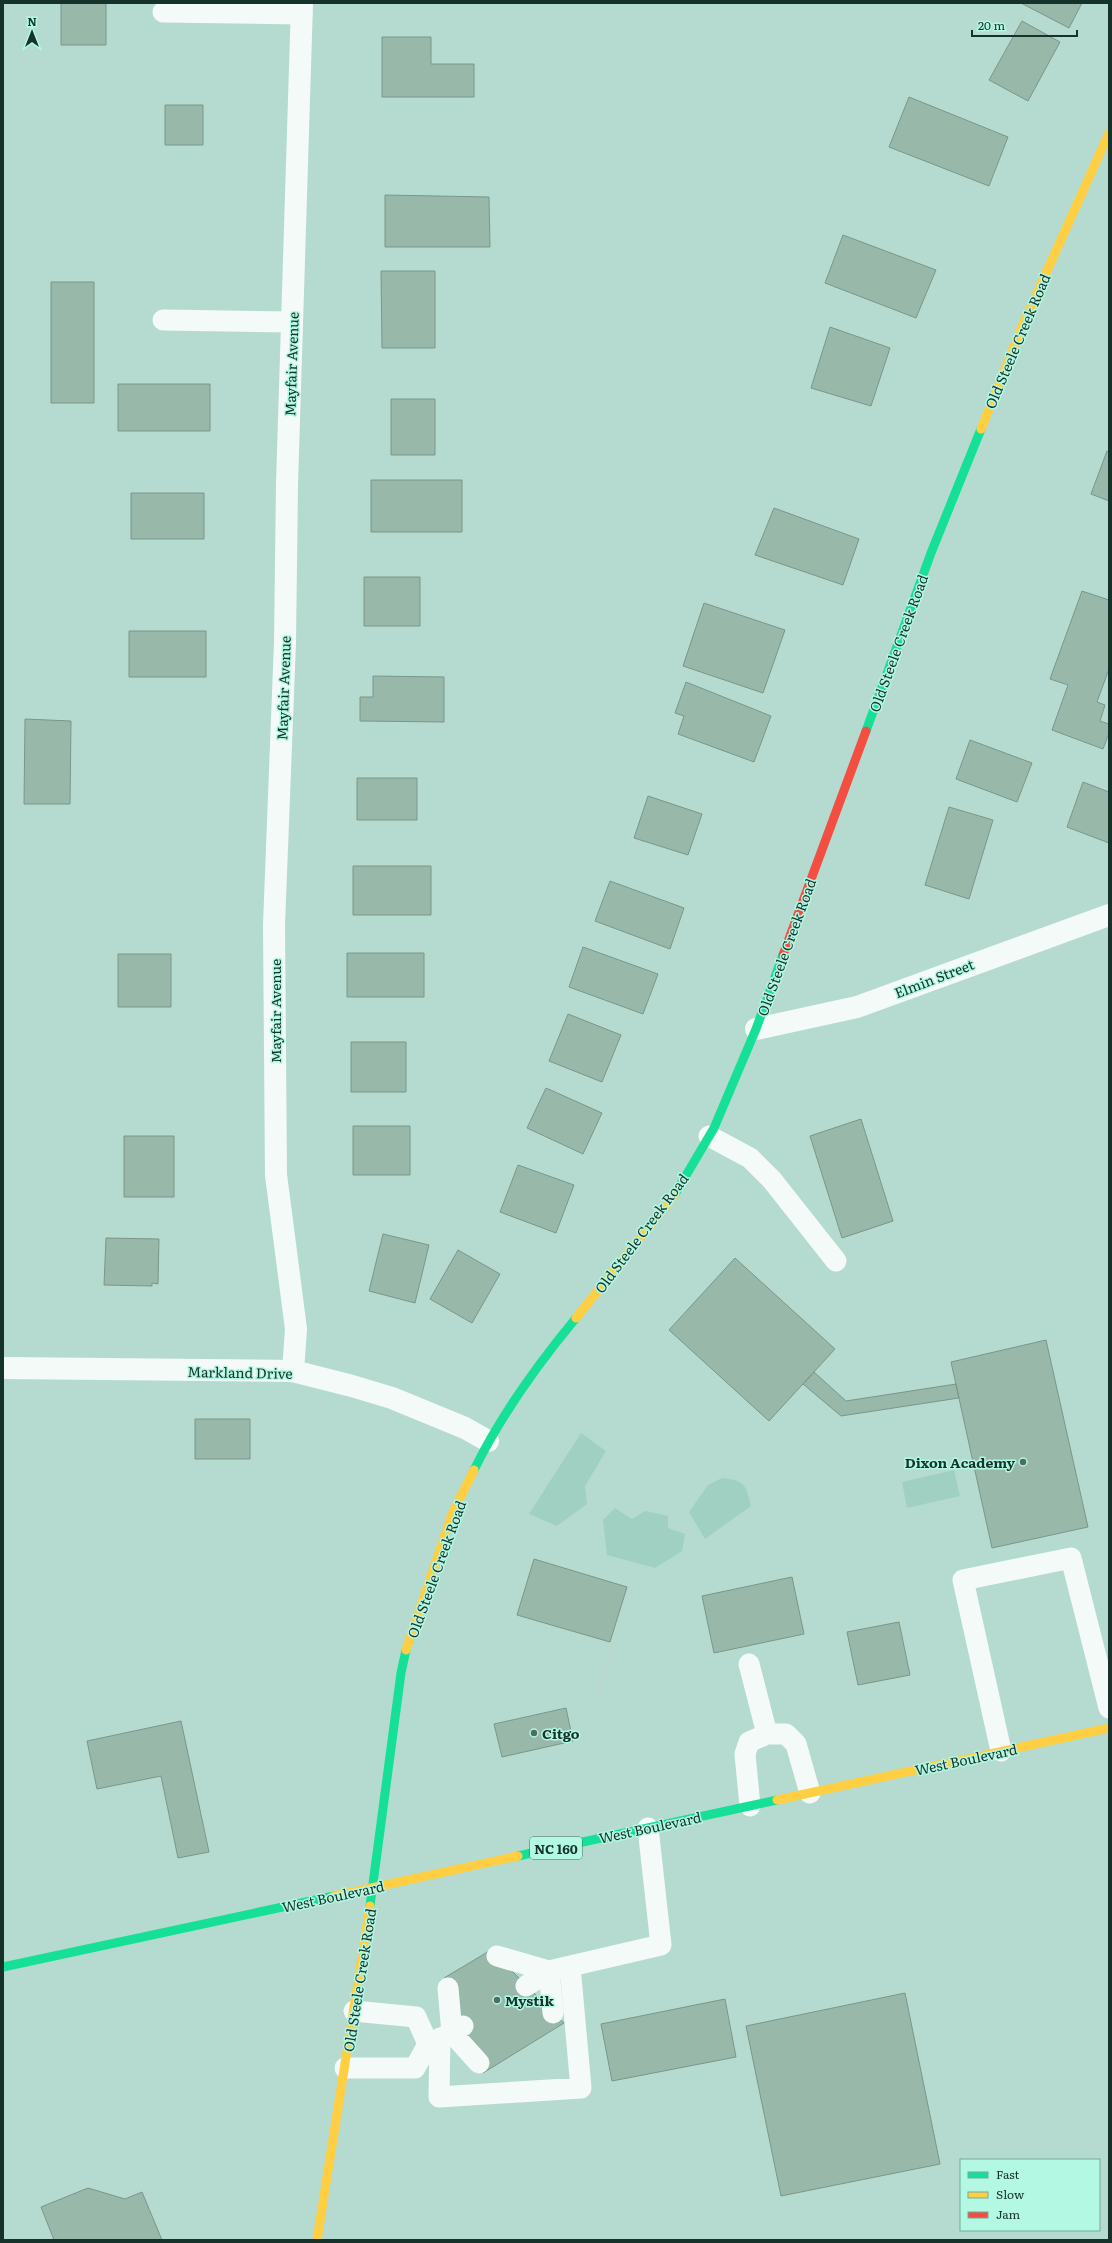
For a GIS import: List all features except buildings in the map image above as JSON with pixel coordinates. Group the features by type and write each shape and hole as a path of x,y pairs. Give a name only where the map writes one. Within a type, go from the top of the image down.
{"main road":[{"name":"Old Steele Creek Road","path":"317,2240 374,1887 401,1674 406,1651 452,1514 488,1441 540,1362 679,1189 709,1136 756,1029 931,553 1023,324 1109,133"},
{"name":"West Boulevard","path":"3,1967 1109,1728"}],"street":[{"name":"Mayfair Avenue","path":"293,1371 296,1329 276,1175 274,932 286,642 287,484 302,8"},
{"name":"Elmin Street","path":"756,1029 857,1007 1109,915"},
{"name":"Markland Drive","path":"3,1368 293,1371 392,1398 465,1428 488,1441"}],"lane":[{"path":"163,12 302,8"},
{"path":"162,320 292,322"},
{"path":"709,1136 745,1155 772,1180 836,1261"},
{"path":"1001,1751 963,1580 1071,1558 1109,1708"},
{"path":"750,1664 767,1734"},
{"path":"750,1806 745,1754 748,1742 767,1734 786,1734 796,1744 810,1793"},
{"path":"526,1986 549,1971 661,1944 648,1828"},
{"path":"497,1956 549,1971"},
{"path":"448,1988 446,2035 440,2097 581,2088 570,1966"},
{"path":"549,1971 553,2013"},
{"path":"354,2011 416,2017 446,2035 479,2063"},
{"path":"345,2068 415,2068 446,2035"}],"path":[{"path":"597,1694 610,1651"}],"green space":[{"path":"581,1433 606,1451 585,1486 587,1504 557,1526 529,1514"},
{"path":"954,1470 960,1496 907,1508 902,1482"},
{"path":"722,1478 740,1482 746,1488 751,1506 705,1539 689,1512 708,1485"},
{"path":"615,1508 632,1519 645,1511 668,1516 668,1528 685,1534 682,1551 655,1568 607,1555 603,1520"}],"traffic: fast":[{"path":"866,731 931,553 981,429"},
{"path":"675,1194 714,1128 756,1029 783,955"},
{"path":"474,1470 520,1391 576,1318"},
{"path":"370,1906 401,1673 406,1650"},
{"path":"518,1856 777,1800"},
{"path":"3,1967 334,1896"}],"traffic: slow":[{"path":"981,429 1023,324 1109,133"},
{"path":"576,1318 675,1194"},
{"path":"406,1650 452,1514 474,1470"},
{"path":"777,1800 1109,1728"},
{"path":"334,1896 518,1856"},
{"path":"317,2240 370,1906"}],"traffic: jam":[{"path":"783,955 866,731"}],"place":[{"name":"Dixon Academy","path":"1023,1462"},
{"name":"Citgo","path":"534,1733"},
{"name":"Mystik","path":"497,2000"}]}
